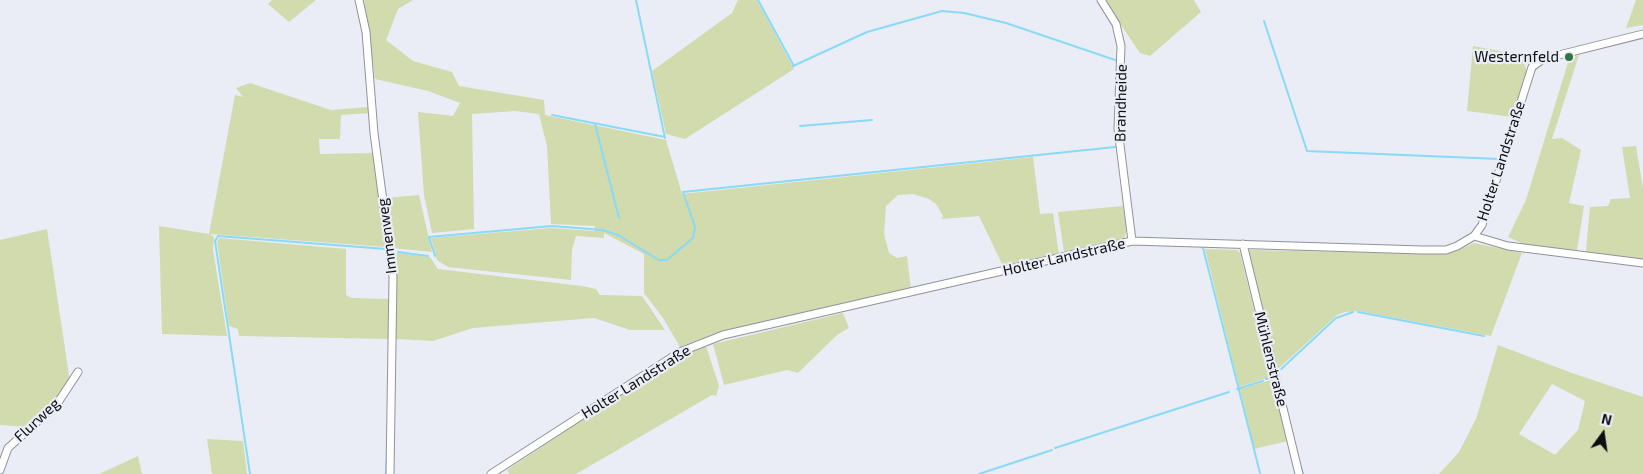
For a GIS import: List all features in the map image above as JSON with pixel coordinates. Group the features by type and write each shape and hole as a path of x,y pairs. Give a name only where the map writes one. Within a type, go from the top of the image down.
{"street":[{"name":"Immenweg","path":"359,0 366,32 374,133 393,277 390,474"},
{"name":"Brandheide","path":"1101,0 1116,24 1121,46 1118,129 1132,241"},
{"name":"Holter Landstraße","path":"492,474 680,352 708,340 1132,241 1446,250 1474,236 1482,224 1491,201 1532,67 1543,60 1643,34"},
{"path":"1474,236 1508,246 1643,263"},
{"name":"Mühlenstraße","path":"1243,244 1299,474"},
{"name":"Flurweg","path":"0,470 8,448 57,404 78,372"}],"green space":[{"path":"272,0 316,0 289,22 268,4"},
{"path":"364,0 413,0 398,9 386,40 413,61 452,72 459,86 544,100 545,115 666,140 682,194 1033,157 1040,214 1053,213 1059,255 1004,268 979,216 942,219 943,216 936,204 929,199 913,194 898,195 886,206 884,234 889,253 897,258 907,256 911,289 713,334 680,347 663,318 644,293 644,254 604,233 604,238 576,236 572,250 571,280 448,267 437,260 431,238 551,228 594,231 595,226 551,224 547,146 539,114 515,111 472,114 474,229 432,233 424,195 418,112 453,116 460,103 428,91 375,79"},
{"path":"738,0 757,0 794,69 685,139 666,134 652,71 732,13"},
{"path":"1104,0 1194,0 1201,12 1150,56 1140,53"},
{"path":"1636,0 1643,0 1643,25 1626,28"},
{"path":"1473,46 1516,54 1523,60 1527,72 1513,117 1467,111"},
{"path":"1579,55 1552,139 1562,138 1581,150 1569,203 1584,206 1577,250 1528,246 1508,237 1526,200 1569,59"},
{"path":"250,83 331,110 369,107 370,113 341,115 340,139 319,139 320,154 374,153 386,247 210,234 214,237 213,250 227,336 162,334 159,226 209,234 235,95 243,97 236,88"},
{"path":"1636,146 1643,188 1643,261 1587,253 1590,207 1608,206 1611,199 1630,198 1622,147"},
{"path":"419,195 432,252 392,248 386,198"},
{"path":"1123,206 1127,229 1124,239 1064,252 1058,212"},
{"path":"47,229 70,382 56,402 28,427 0,425 0,240"},
{"path":"219,238 346,249 346,295 352,298 389,299 388,339 239,336 238,329 229,326 217,242"},
{"path":"1474,243 1522,253 1491,336 1358,311 1345,312 1337,315 1277,370 1248,253 1249,250 1438,254 1459,250"},
{"path":"1205,249 1237,250 1240,253 1271,377 1239,387"},
{"path":"397,253 430,257 438,269 582,286 596,289 600,295 642,296 665,330 630,330 594,318 473,328 433,341 396,339 394,257"},
{"path":"843,313 849,328 837,335 798,373 787,370 724,385 713,344"},
{"path":"705,343 719,386 716,396 712,395 576,474 509,474 507,470 681,354"},
{"path":"1498,345 1643,397 1643,474 1439,474 1459,452 1476,419","holes":["1552,384 1585,401 1578,430 1555,455 1519,434"]},
{"path":"1271,380 1288,441 1254,449 1240,389"},
{"path":"207,439 243,441 247,474 212,474"},
{"path":"138,456 142,474 99,474"}],"waterway":[{"path":"636,0 665,138"},
{"path":"758,0 794,66"},
{"path":"793,66 867,32 942,11 964,13 1006,23 1118,61"},
{"path":"1264,21 1307,151 1499,159"},
{"path":"552,115 665,137"},
{"path":"800,126 872,120"},
{"path":"595,124 619,218"},
{"path":"435,256 429,237 552,226 602,230 618,235 659,260 667,260 693,238 695,227 683,192 1115,147"},
{"path":"250,474 215,241 218,236 386,249"},
{"path":"1203,248 1260,473"},
{"path":"398,252 428,256"},
{"path":"1278,372 1336,318 1353,312"},
{"path":"1358,312 1484,336"},
{"path":"1266,379 1271,378"},
{"path":"1237,389 1263,381"},
{"path":"1055,448 1229,392"},
{"path":"386,474 387,450"},
{"path":"979,474 1052,450"},
{"path":"1300,464 1303,474"}],"place":[{"name":"Westernfeld","path":"1569,57"}]}
